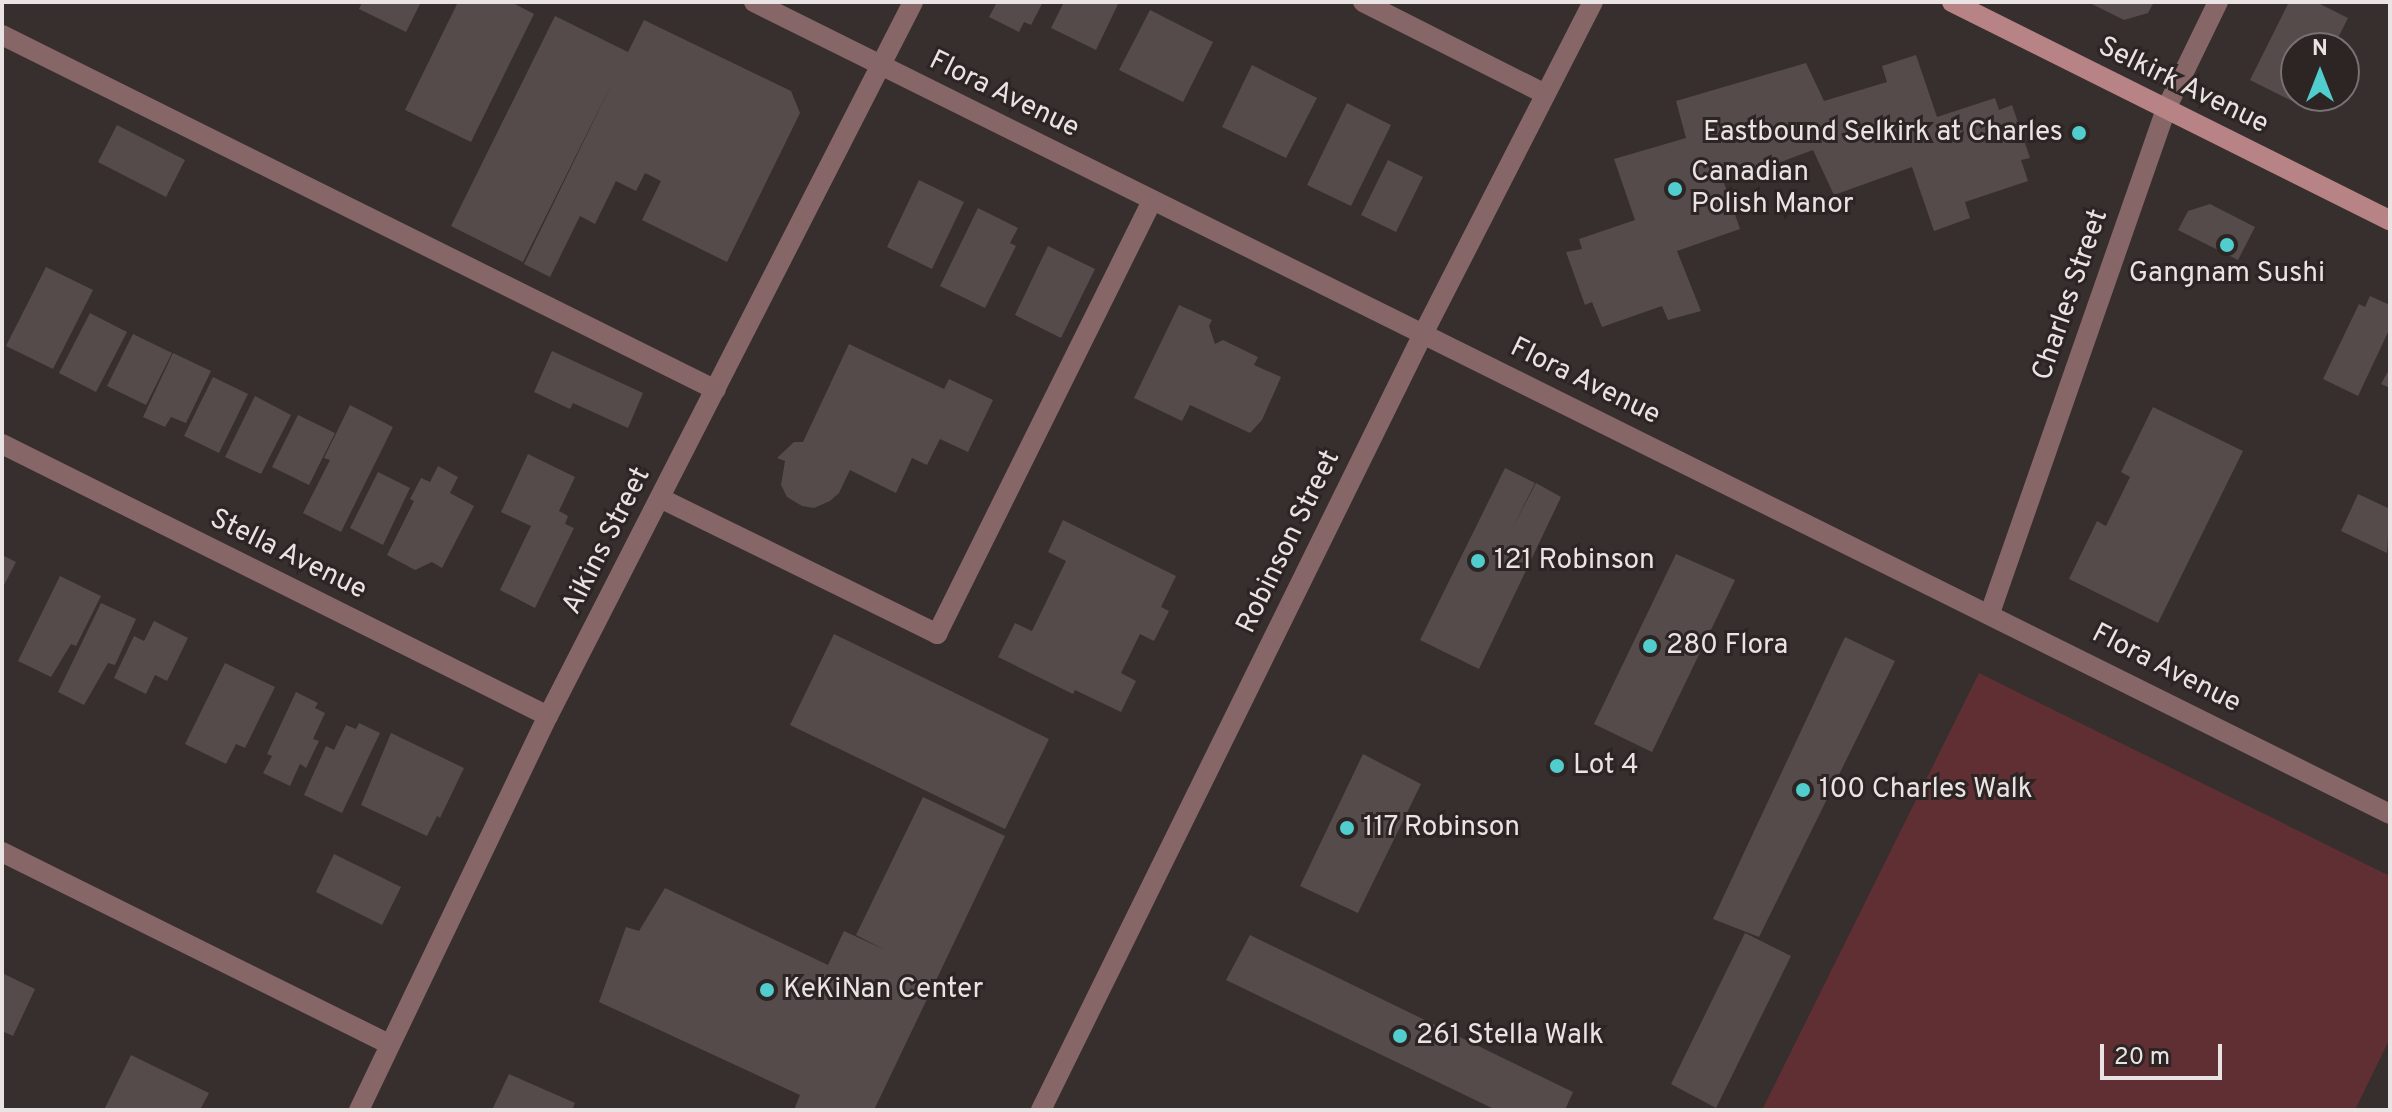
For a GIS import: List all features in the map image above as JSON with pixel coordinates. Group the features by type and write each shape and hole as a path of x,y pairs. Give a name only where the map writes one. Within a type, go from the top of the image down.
{"main road":[{"name":"Selkirk Avenue","path":"1952,2 2390,220"}],"street":[{"name":"Flora Avenue","path":"754,2 2390,814"},
{"name":"Aikins Street","path":"359,1110 548,716 913,2"},
{"path":"1363,2 1545,94"},
{"name":"Robinson Street","path":"1041,1110 1423,334 1593,2"},
{"name":"Charles Street","path":"1990,613 2166,109 2218,2"},
{"path":"2,35 716,390"},
{"path":"660,498 937,634 1152,200"},
{"name":"Stella Avenue","path":"2,444 548,716"},
{"path":"2,852 390,1045"}],"shaded area":[{"path":"1979,673 2390,876 2390,1038 2355,1110 1762,1110"}],"building":[{"path":"362,2 421,2 406,32 359,9"},
{"path":"458,2 511,2 534,14 471,142 405,110"},
{"path":"997,2 1043,2 1031,25 1024,22 1019,32 989,17"},
{"path":"1064,2 1119,2 1096,50 1051,28"},
{"path":"2088,2 2154,2 2148,13 2124,20"},
{"path":"2289,2 2316,2 2348,18 2341,32 2280,32 2280,95 2250,80"},
{"path":"1150,10 1213,42 1183,102 1119,70"},
{"path":"555,16 628,52 644,20 791,91 800,113 727,262 642,220 661,181 645,173 636,191 616,181 595,224 580,216 550,277 524,264 614,79 523,262 451,226"},
{"name":"Canadian Polish Manor","path":"1916,55 1937,117 1995,98 1999,110 2012,105 2030,158 2021,160 2028,181 1965,202 1970,218 1934,231 1912,167 1834,195 1813,150 1724,183 1740,229 1677,251 1701,311 1668,320 1662,306 1602,327 1592,302 1585,305 1566,252 1582,249 1579,239 1635,220 1614,159 1686,138 1676,101 1806,63 1824,101 1887,82 1882,66"},
{"path":"1252,65 1317,98 1286,158 1222,127"},
{"path":"1347,103 1391,125 1351,206 1307,185"},
{"path":"117,125 185,160 166,197 98,162"},
{"path":"1388,160 1423,177 1396,232 1361,215"},
{"path":"919,180 964,202 932,269 887,247"},
{"name":"Gangnam Sushi","path":"2210,204 2255,227 2238,260 2178,230 2188,211"},
{"path":"978,208 1018,228 1010,243 1016,246 985,308 940,286"},
{"path":"1048,246 1095,269 1061,338 1015,315"},
{"path":"46,267 93,290 53,369 6,346"},
{"path":"2370,296 2390,305 2390,328 2358,396 2323,379 2359,304 2365,307"},
{"path":"1179,305 1212,320 1209,326 1215,344 1223,340 1258,357 1254,365 1281,377 1262,420 1250,433 1190,405 1182,421 1134,398"},
{"path":"90,313 127,332 96,392 59,373"},
{"path":"133,334 172,353 146,405 107,386"},
{"path":"849,344 944,389 949,379 993,400 968,452 940,439 927,465 912,458 896,493 850,470 839,493 830,501 814,508 802,506 787,497 781,485 785,461 777,458 794,442 803,442"},
{"path":"552,351 643,393 628,428 573,403 570,409 534,392"},
{"path":"173,353 211,371 186,423 171,417 165,427 143,417"},
{"path":"2390,368 2390,388 2381,384"},
{"path":"213,377 248,394 219,453 184,436"},
{"path":"255,396 291,415 261,474 225,457"},
{"path":"350,405 393,427 341,532 303,513 330,460 324,458"},
{"path":"2153,407 2243,451 2158,623 2069,579 2097,521 2106,526 2130,477 2121,472"},
{"path":"298,415 335,433 309,485 272,467"},
{"path":"528,454 575,477 559,511 568,516 565,524 574,528 535,608 500,590 531,526 501,512"},
{"path":"438,466 458,477 450,493 474,506 442,568 432,562 415,570 387,555 414,501 410,499 421,478 430,482"},
{"path":"1505,468 1535,483 1512,529 1536,483 1561,497 1479,669 1420,640"},
{"path":"378,472 410,488 383,545 350,528"},
{"path":"2358,494 2390,509 2387,553 2341,531"},
{"path":"1063,520 1176,576 1161,607 1169,611 1154,641 1140,634 1121,673 1136,681 1121,712 1075,690 1073,694 998,657 1015,623 1032,631 1066,561 1048,552"},
{"path":"1676,554 1735,580 1652,752 1594,724"},
{"path":"2,555 16,562 2,589"},
{"path":"60,576 101,596 76,646 71,644 51,677 18,661"},
{"path":"101,603 136,619 115,665 108,663 84,705 58,692"},
{"path":"154,621 188,638 167,681 155,675 146,694 114,678 134,636 144,641"},
{"path":"834,634 1049,739 1005,829 790,725"},
{"name":"100 Charles Walk","path":"1845,637 1895,661 1759,937 1713,919"},
{"path":"225,663 275,687 245,748 236,744 226,764 185,744"},
{"path":"296,692 318,703 315,708 325,713 313,739 319,741 306,768 300,764 290,786 263,773 272,756 267,754"},
{"path":"359,723 380,733 342,813 304,795 326,746 334,750 346,725 356,729"},
{"path":"391,733 464,768 440,818 437,816 427,836 361,805"},
{"path":"1363,754 1421,784 1358,913 1300,886"},
{"name":"KeKiNan Center","path":"923,797 1005,836 874,1110 794,1110 800,1095 599,1002 626,927 639,931 665,888 828,965 844,931 885,950 856,935"},
{"path":"334,854 401,887 382,925 316,892"},
{"path":"1745,933 1791,956 1716,1108 1671,1084"},
{"name":"261 Stella Walk","path":"1250,935 1573,1092 1565,1110 1496,1110 1226,980"},
{"path":"2,973 35,989 13,1036 2,1031"},
{"path":"131,1055 209,1093 200,1110 104,1110"},
{"path":"509,1074 575,1103 572,1110 492,1110"}],"place":[{"name":"Eastbound Selkirk at Charles","path":"2079,133"},
{"name":"Canadian Polish Manor","path":"1675,189"},
{"name":"Gangnam Sushi","path":"2227,245"},
{"name":"121 Robinson","path":"1478,561"},
{"name":"280 Flora","path":"1650,646"},
{"name":"Lot 4","path":"1557,766"},
{"name":"100 Charles Walk","path":"1803,790"},
{"name":"117 Robinson","path":"1347,828"},
{"name":"KeKiNan Center","path":"767,990"},
{"name":"261 Stella Walk","path":"1400,1036"}]}
